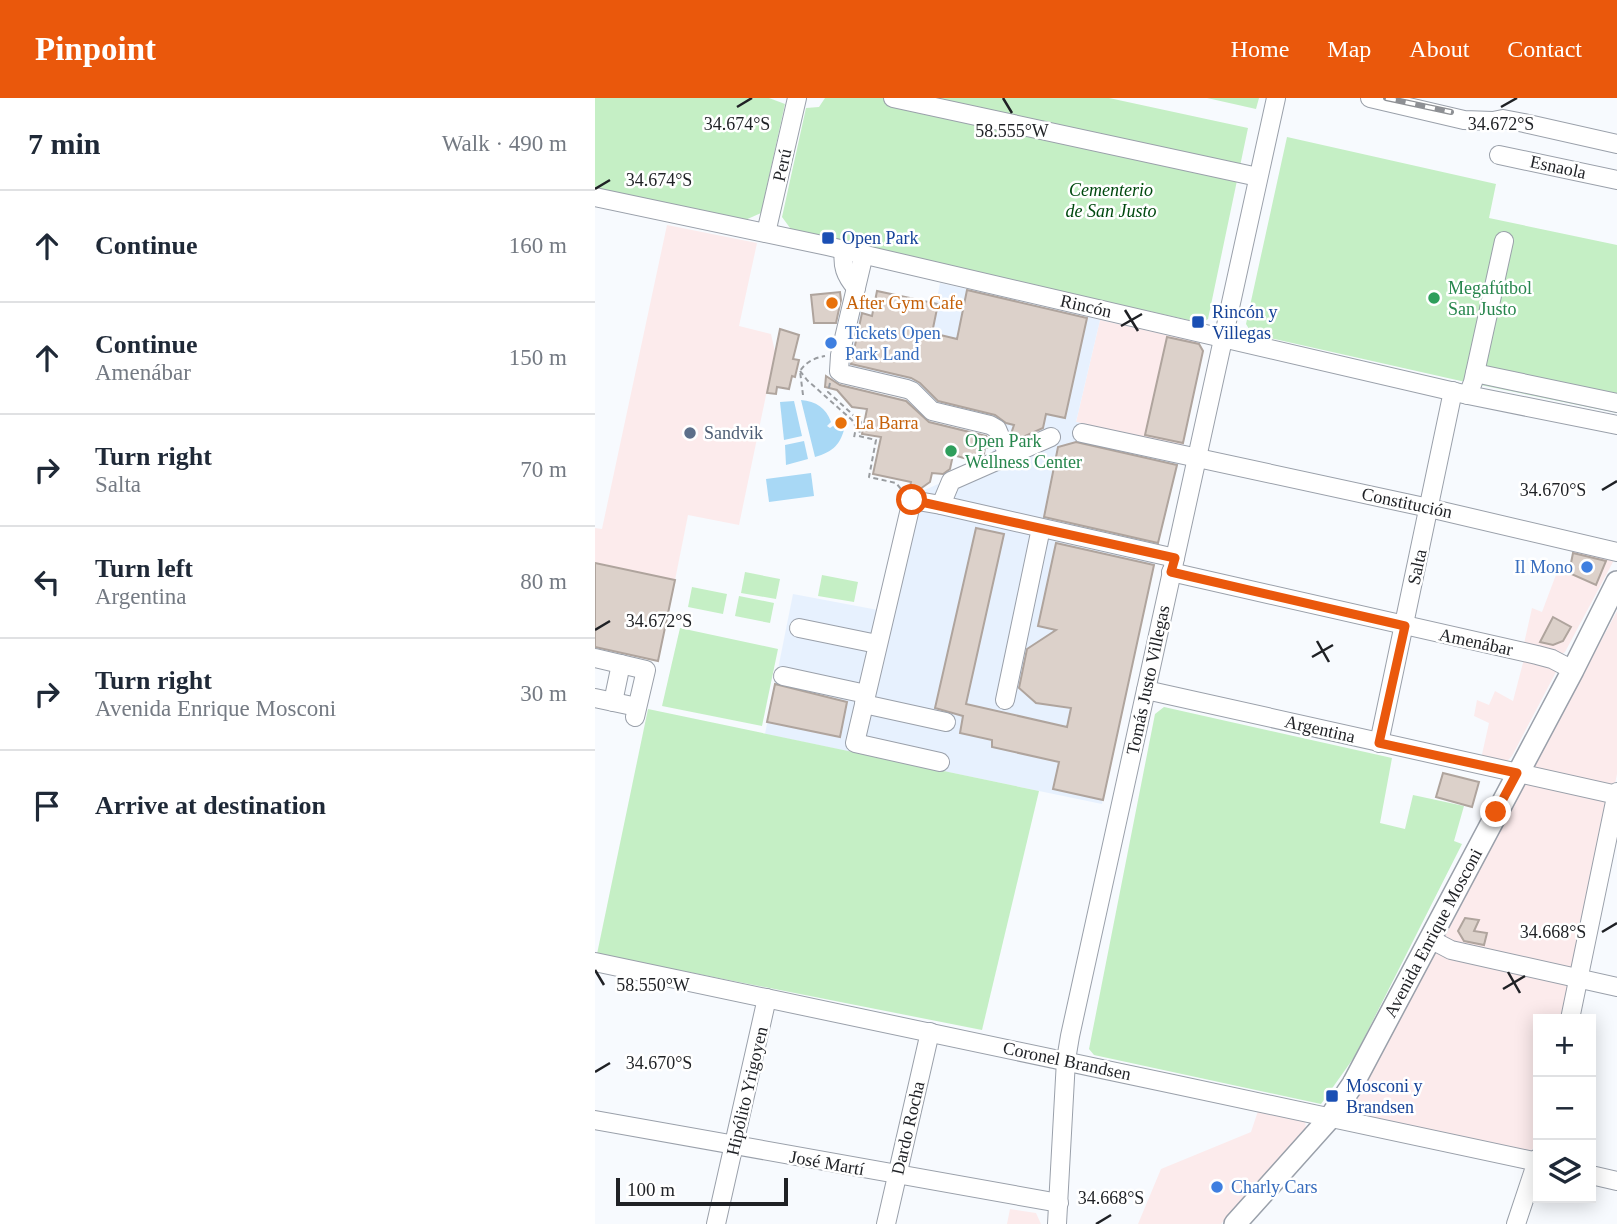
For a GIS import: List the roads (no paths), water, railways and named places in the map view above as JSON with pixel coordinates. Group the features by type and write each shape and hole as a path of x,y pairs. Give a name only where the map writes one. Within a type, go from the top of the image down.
{"main road":[{"name":"Avenida Enrique Mosconi","path":"1235,1224 1329,1119 1353,1084 1517,773 1573,670 1612,606 1617,582"}],"street":[{"name":"Perú","path":"766,233 797,98"},
{"path":"893,98 1258,177"},
{"name":"Tomás Justo Villegas","path":"1058,1224 1066,1060 1276,98"},
{"path":"1370,98 1464,120 1524,123 1617,144"},
{"name":"Esnaola","path":"1499,155 1617,180"},
{"name":"Rincón","path":"595,197 864,254 1460,393 1617,425"},
{"name":"Salta","path":"1379,743 1429,508 1460,393 1475,373 1504,241"},
{"path":"844,250 842,266 856,288"},
{"path":"864,254 839,360 843,374 912,391 932,411 990,425 997,429 1009,455"},
{"path":"1475,373 1617,403"},
{"name":"Constitución","path":"1081,433 1429,508 1617,552"},
{"path":"941,505 951,481 1051,438"},
{"name":"Amenábar","path":"877,644 912,500 1041,528 1405,626 1537,655 1573,670"},
{"path":"1005,700 1041,528"},
{"path":"799,628 877,644 855,743 940,762"},
{"path":"595,698 636,712 646,670 596,661"},
{"path":"613,702 621,664"},
{"path":"783,676 946,722"},
{"name":"Argentina","path":"1146,690 1617,794"},
{"path":"1571,1014 1617,794"},
{"path":"1430,939 1451,950 1617,987"},
{"name":"Coronel Brandsen","path":"595,962 1533,1160"},
{"name":"Hipólito Yrigoyen","path":"716,1224 767,998"},
{"name":"Dardo Rocha","path":"886,1224 930,1032"},
{"name":"José Martí","path":"595,1120 734,1147 1059,1203"},
{"path":"1516,1224 1533,1175"},
{"path":"1596,1176 1617,1181"}],"water":[{"path":"801,400 823,409 831,422 827,426 830,428 836,424 845,426 841,438 827,453 815,457"},
{"path":"794,401 802,436 784,440 780,402"},
{"path":"804,441 808,459 786,465 785,445"},
{"path":"811,473 814,496 769,502 766,479"}],"railway":[{"path":"1386,98 1451,112"}],"place":[{"name":"Open Park","path":"828,238"},
{"name":"Megafútbol San Justo","path":"1434,298"},
{"name":"After Gym Cafe","path":"832,303"},
{"name":"Rincón y Villegas","path":"1198,322"},
{"name":"Tickets Open Park Land","path":"831,343"},
{"name":"La Barra","path":"841,423"},
{"name":"Sandvik","path":"690,433"},
{"name":"Open Park Wellness Center","path":"951,451"},
{"name":"Il Mono","path":"1587,567"},
{"name":"Mosconi y Brandsen","path":"1332,1096"},
{"name":"Charly Cars","path":"1217,1187"}],"park label":[{"name":"Cementerio de San Justo","path":"1111,200"}]}
